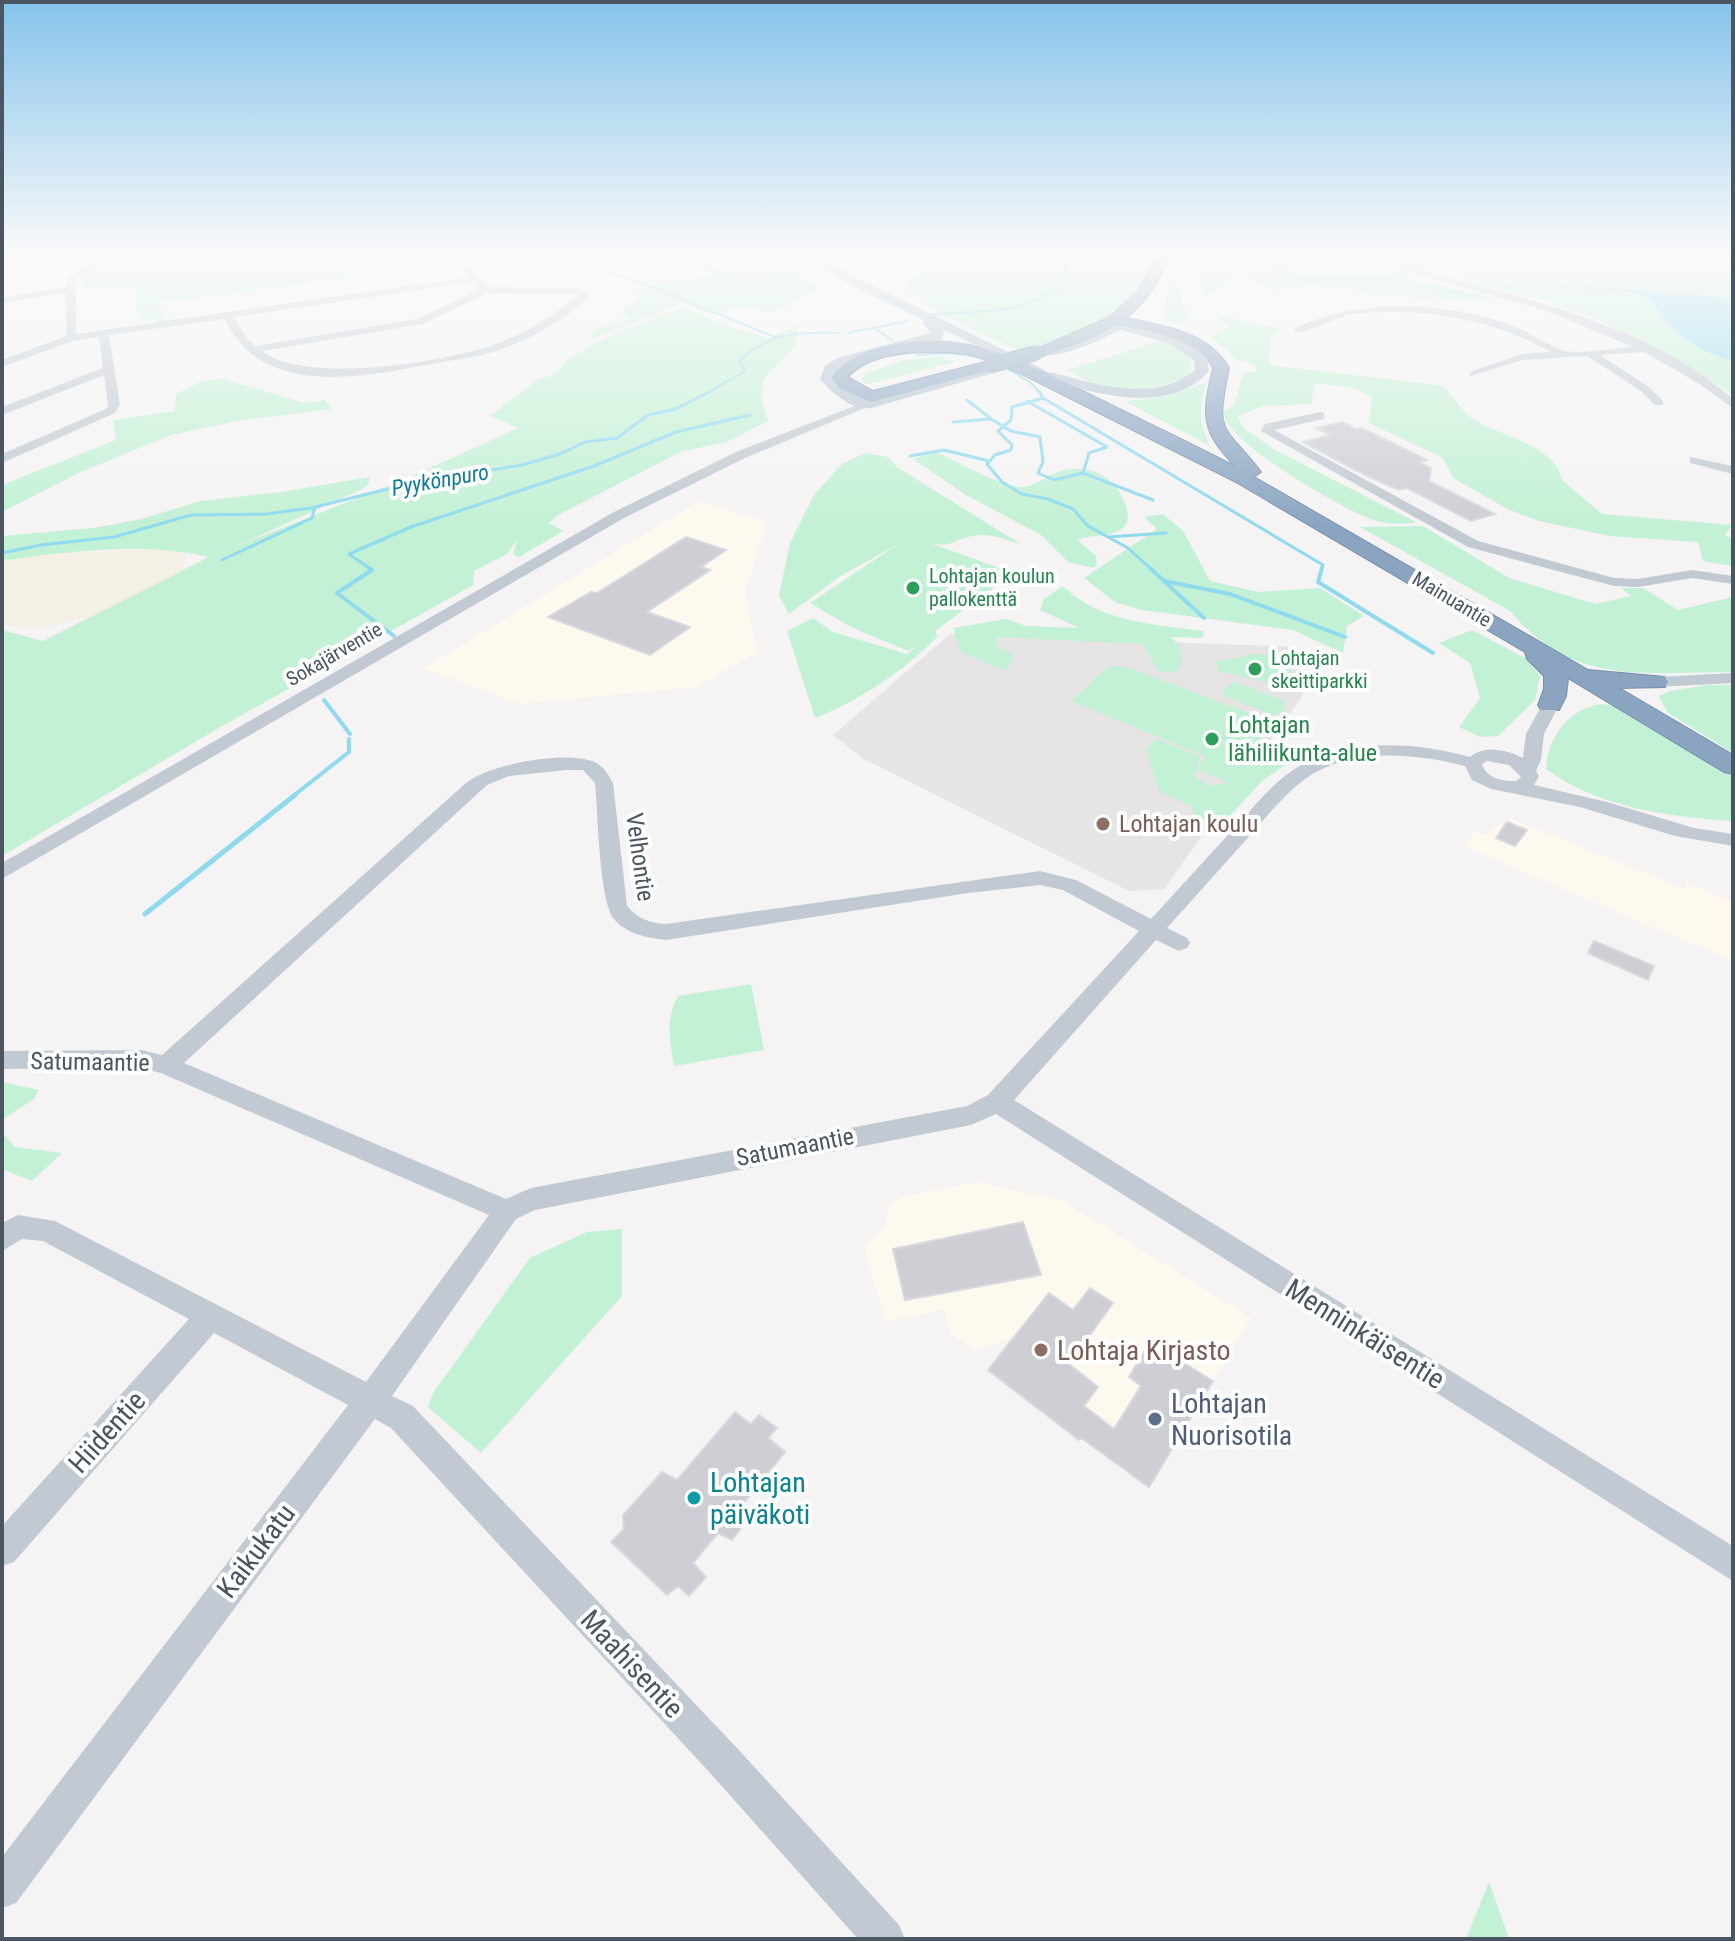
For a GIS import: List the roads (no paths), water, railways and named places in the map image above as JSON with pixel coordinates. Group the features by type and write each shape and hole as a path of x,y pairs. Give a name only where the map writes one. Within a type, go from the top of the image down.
{"highway":[{"name":"Sokajärventie","path":"868,401 1064,345"},
{"path":"1197,345 1209,350 1221,368 1212,413 1218,434 1236,458 1272,493"},
{"path":"868,401 845,385 840,377 844,370 867,359 909,349 950,347 1022,367"},
{"name":"Mainuantie","path":"1022,367 1272,493 1733,766"},
{"path":"1498,626 1557,675 1559,686 1550,705"},
{"path":"1573,670 1604,680 1656,682"},
{"path":"1656,682 1646,692 1650,706 1687,739"},
{"path":"1550,705 1590,693 1618,697"}],"main road":[{"path":"868,401 832,387 827,379 830,369 842,361 906,345"},
{"name":"Mainuantie","path":"975,345 1022,367"},
{"name":"Mainuantie","path":"985,345 1124,412 1168,438"},
{"path":"1050,376 1093,388 1141,393 1183,385 1202,371 1201,358 1185,345"}],"street":[{"path":"2,364 54,345"},
{"path":"2,459 111,411 114,405 105,345"},
{"path":"249,345 270,359 318,374 337,375 414,364 504,345"},
{"path":"255,349 282,345"},
{"path":"1547,345 1563,354"},
{"path":"1637,345 1709,385 1733,405"},
{"path":"1474,374 1513,359 1671,347"},
{"path":"1588,352 1645,389 1659,403"},
{"path":"2,411 107,370"},
{"name":"Sokajärventie","path":"2,872 524,568 733,451 868,401"},
{"path":"1320,416 1269,427 1267,431 1473,544 1614,582 1638,583 1683,575 1733,580"},
{"path":"1694,460 1733,470"},
{"path":"1656,682 1733,678"},
{"path":"1526,778 1535,734 1550,705"},
{"path":"1496,755 1535,734"},
{"name":"Satumaantie","path":"2,1060 141,1059 166,1065 507,1211 531,1199 971,1115 997,1102 1283,788 1310,768 1349,756 1375,753 1430,753 1473,763"},
{"path":"1526,778 1502,787 1474,771 1473,763 1481,756 1496,755 1516,761 1526,778 1549,796 1581,801 1661,827 1733,840"},
{"name":"Velhontie","path":"166,1065 473,787 489,776 501,773 587,765 598,773 604,783 617,907 622,917 649,931 666,932 1040,878 1069,885 1179,943"},
{"name":"Menninkäisentie","path":"997,1102 1733,1565"},
{"name":"Kaikukatu","path":"2,1889 370,1400 507,1211"},
{"name":"Maahisentie","path":"10,1233 46,1229 402,1417 724,1761 885,1939"},
{"name":"Hiidentie","path":"2,1550 212,1314"}],"water":[{"path":"1694,345 1733,345 1733,361"}],"waterway":[{"name":"Pyykönpuro","path":"707,393 745,371 740,361 761,345"},
{"path":"917,355 949,353 979,357"},
{"path":"1003,366 1031,383 1040,393"},
{"name":"Pyykönpuro","path":"315,507 412,483 522,465 560,454 585,442 617,438 648,415 676,409 711,391"},
{"path":"1039,391 1043,398"},
{"path":"1029,402 1043,398"},
{"path":"1043,398 1323,565 1321,570"},
{"path":"967,400 990,418"},
{"path":"1003,426 1011,420 1012,407 1029,402"},
{"path":"1029,402 1107,447 1089,453 1083,473"},
{"path":"372,570 349,554 411,527 594,466 676,432 750,415"},
{"path":"953,422 991,419 1003,426"},
{"path":"1003,426 1040,437 1043,462 1038,473 1054,480 1083,473"},
{"path":"1003,426 998,431 1012,445 1011,450 995,455 987,464 1002,482 1022,494 1048,499 1073,509 1088,526 1108,537"},
{"path":"910,456 944,450 989,461"},
{"path":"1083,473 1153,500"},
{"name":"Pyykönpuro","path":"2,553 41,545 114,537 191,515 266,514 315,507"},
{"path":"222,560 312,518 315,507"},
{"path":"1108,537 1166,533"},
{"path":"1108,537 1128,548 1152,570"},
{"path":"1150,568 1164,581"},
{"path":"1322,568 1318,582 1433,653"},
{"path":"372,570 337,593 394,636"},
{"path":"1164,581 1230,594 1345,637"},
{"path":"1164,581 1204,618"},
{"path":"324,700 350,734"},
{"path":"292,797 349,752 349,739"},
{"path":"145,914 295,795"}],"place":[{"name":"Lohtajan koulun pallokenttä","path":"913,588"},
{"name":"Lohtajan skeittiparkki","path":"1255,669"},
{"name":"Lohtajan lähiliikunta-alue","path":"1212,739"},
{"name":"Lohtajan koulu","path":"1103,824"},
{"name":"Lohtaja Kirjasto","path":"1041,1350"},
{"name":"Lohtajan Nuorisotila","path":"1155,1419"},
{"name":"Lohtajan päiväkoti","path":"694,1498"}]}
